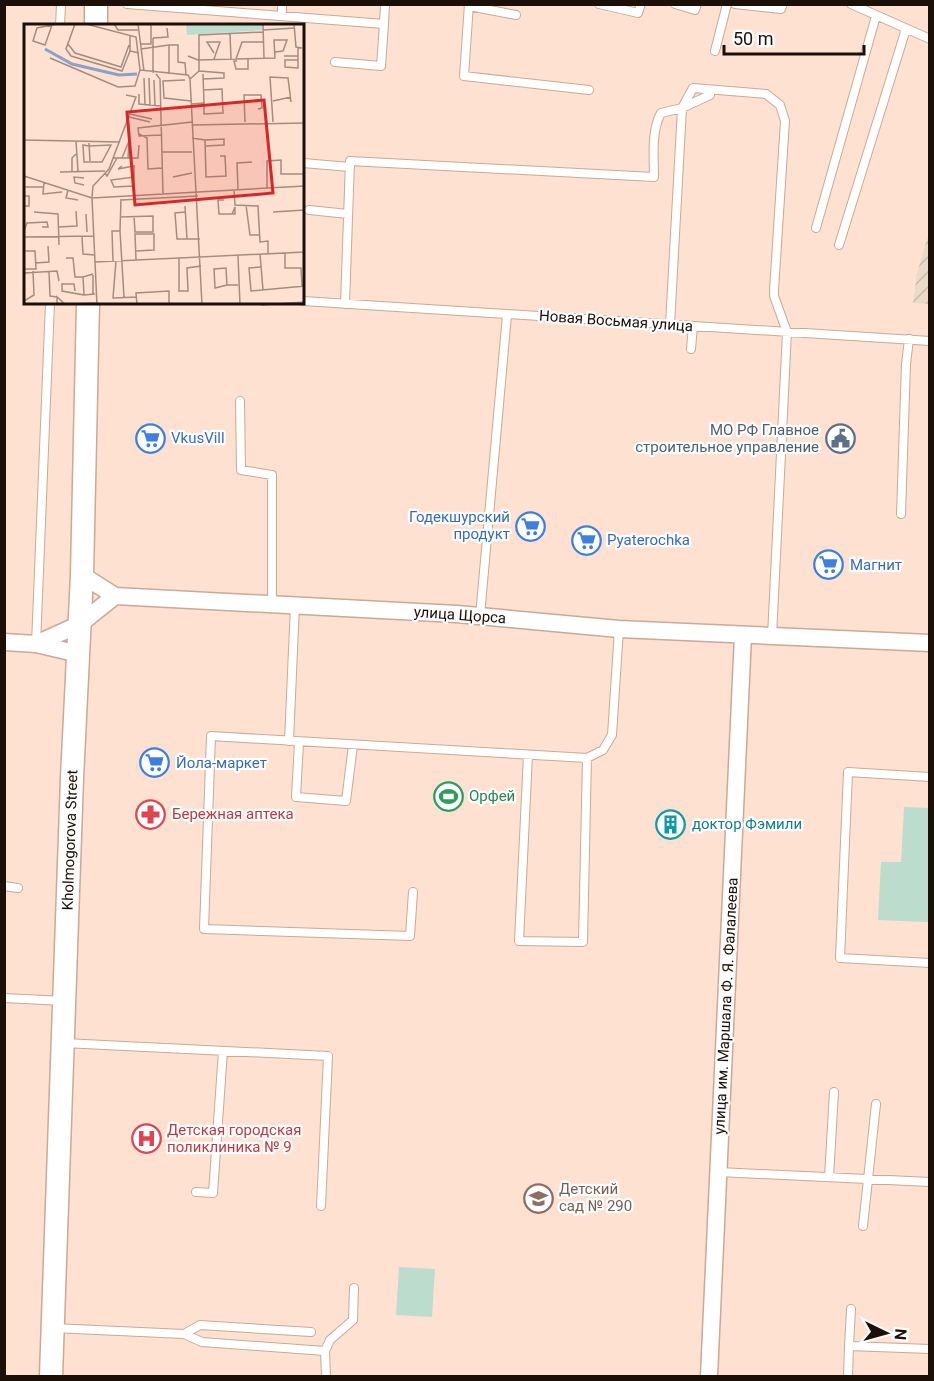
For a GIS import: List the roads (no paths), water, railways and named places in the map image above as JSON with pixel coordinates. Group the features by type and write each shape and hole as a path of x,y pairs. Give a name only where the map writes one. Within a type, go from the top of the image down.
{"main road":[{"path":"96,4 96,24"},
{"name":"Kholmogorova Street","path":"51,1377 72,778 82,575 88,304"}],"street":[{"path":"36,644 80,624 115,596 82,575"},
{"name":"улица Щорса","path":"115,596 480,616 618,628 930,643"},
{"name":"улица им. Маршала Ф. Я. Фалалеева","path":"709,1377 743,635"},
{"path":"4,642 36,644 79,654"}],"lane":[{"path":"60,24 61,4"},
{"path":"127,4 185,6 384,24"},
{"path":"282,4 282,16"},
{"path":"335,62 381,66 385,4"},
{"path":"600,4 638,13 641,4"},
{"path":"675,4 695,10 697,4"},
{"path":"715,51 728,4"},
{"path":"735,4 781,9 783,4"},
{"path":"851,4 930,39"},
{"path":"516,15 469,5 464,76 589,90"},
{"path":"816,228 876,16"},
{"path":"839,245 906,29"},
{"path":"670,325 682,108 693,88 766,94 780,105 785,122 774,296 787,332 772,636"},
{"path":"345,304 350,161 654,177 657,121 661,113 682,108 710,95"},
{"path":"304,163 350,167"},
{"path":"309,210 348,214"},
{"name":"Новая Восьмая улица","path":"304,301 930,340"},
{"path":"36,644 50,304"},
{"path":"480,616 507,315"},
{"path":"691,349 693,326"},
{"path":"900,514 909,339"},
{"path":"240,401 240,470 272,475 272,603"},
{"path":"295,605 296,797 346,801 353,745"},
{"path":"413,892 410,936 204,929 211,736 587,758 603,750 612,735 618,628"},
{"path":"528,755 519,941 583,942 587,758"},
{"path":"930,777 848,772 840,958 930,963"},
{"path":"4,886 18,888"},
{"path":"4,998 65,1001"},
{"path":"64,1043 328,1056 321,1206"},
{"path":"196,1192 213,1193 223,1051"},
{"path":"829,1177 834,1092"},
{"path":"863,1226 866,1179 876,1104"},
{"path":"719,1172 930,1182"},
{"path":"326,1377 325,1351 330,1341 353,1320 354,1288"},
{"path":"848,1377 851,1309"},
{"path":"184,1334 200,1325 311,1332"},
{"path":"53,1328 184,1334 202,1342 325,1351"},
{"path":"849,1346 930,1349"}],"place":[{"name":"VkusVill","path":"150,438"},
{"name":"МО РФ Главное строительное управление","path":"840,439"},
{"name":"Годекшурский продукт","path":"531,526"},
{"name":"Pyaterochka","path":"586,540"},
{"name":"Магнит","path":"829,565"},
{"name":"Йола-маркет","path":"155,763"},
{"name":"Орфей","path":"448,796"},
{"name":"Бережная аптека","path":"151,814"},
{"name":"доктор Фэмили","path":"671,824"},
{"name":"Детская городская поликлиника № 9","path":"146,1139"},
{"name":"Детский сад № 290","path":"538,1198"}]}
